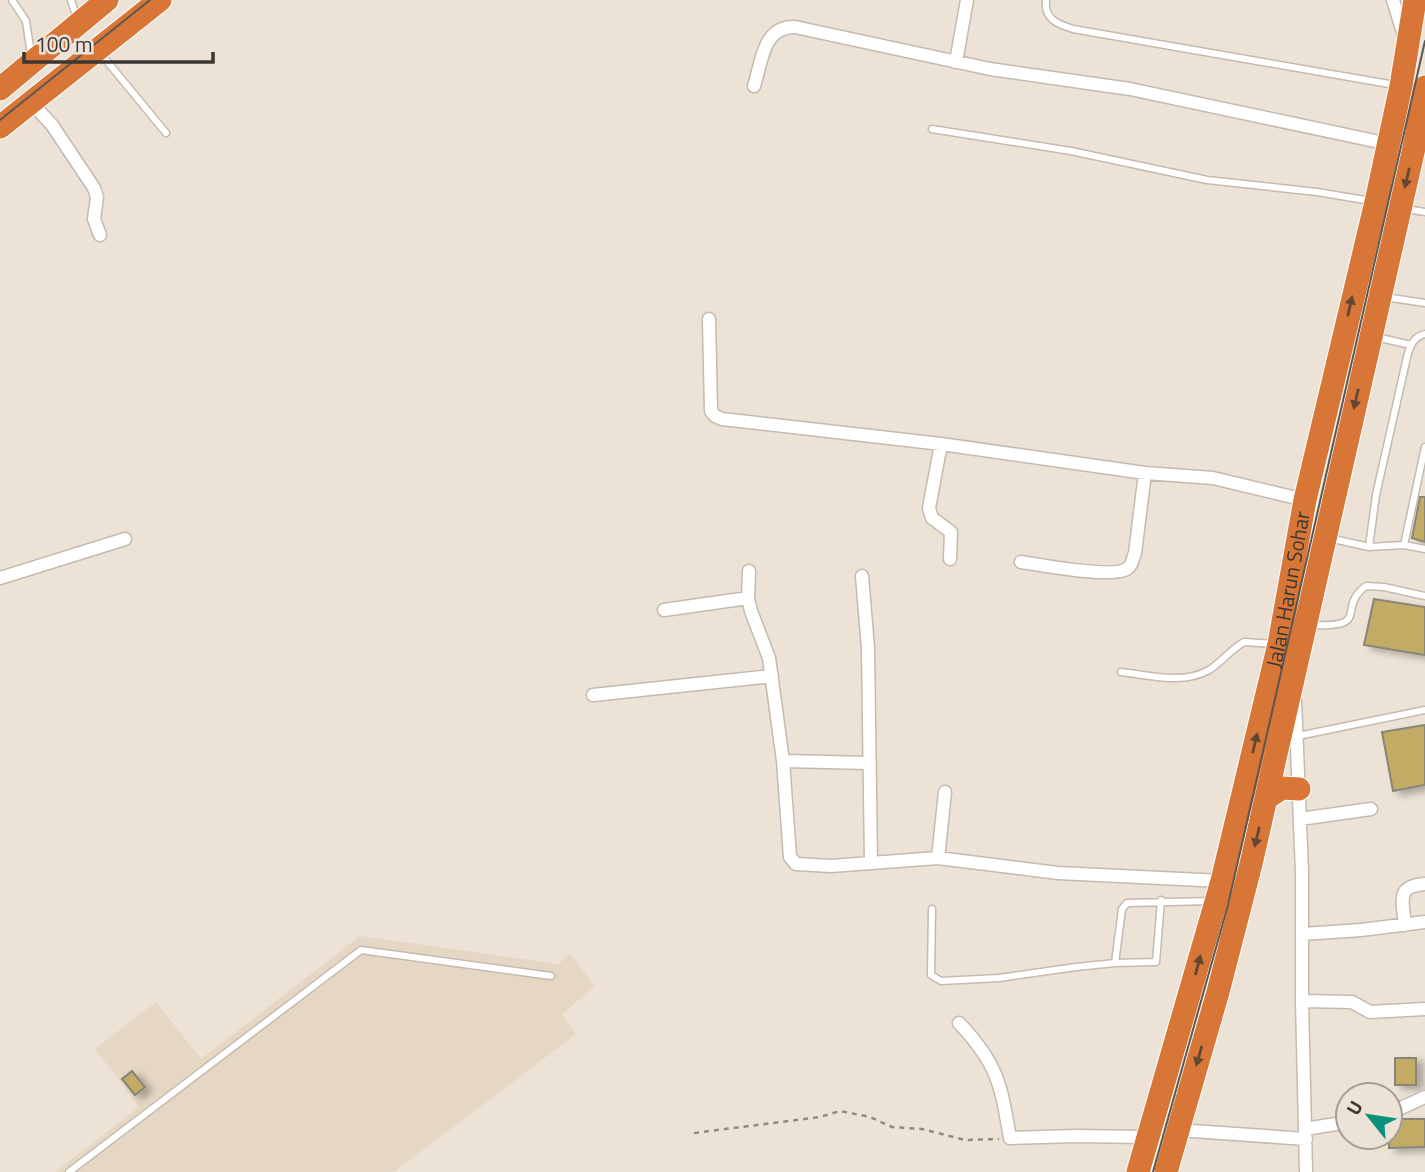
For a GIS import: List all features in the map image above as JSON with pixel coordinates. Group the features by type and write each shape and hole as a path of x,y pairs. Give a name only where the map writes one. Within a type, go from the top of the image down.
{"highway":[{"path":"0,89 107,0"},
{"path":"0,127 160,0"},
{"name":"Jalan Harun Sohar","path":"1138,1172 1219,891 1279,644 1305,500 1376,202 1401,86 1415,0"},
{"name":"Jalan Harun Sohar","path":"1166,1172 1218,992 1267,798 1293,679 1333,538 1379,337 1380,296 1399,208 1420,139 1425,87"},
{"path":"1267,798 1282,788 1299,789"}],"street":[{"path":"956,62 967,0"},
{"path":"1393,0 1407,46"},
{"path":"754,86 768,39 775,31 784,27 956,62 1420,139"},
{"path":"31,102 52,125 94,188 97,200 94,219 100,235"},
{"path":"709,319 711,411 722,419 941,444 1145,473 1213,478 1305,500"},
{"path":"941,444 929,508 932,519 951,532 950,559"},
{"path":"1021,562 1100,573 1125,570 1135,553 1145,473"},
{"path":"0,578 125,539"},
{"path":"750,571 748,598 753,620 767,651 772,676 783,761 791,861 796,864 820,865 939,858 1219,891"},
{"path":"863,576 868,648 870,863"},
{"path":"664,610 748,598"},
{"path":"593,695 772,676"},
{"path":"1293,679 1298,736 1306,1172"},
{"path":"783,761 870,762"},
{"path":"939,858 945,792"},
{"path":"1300,819 1371,809"},
{"path":"1405,925 1405,890 1409,886 1425,884"},
{"path":"1303,934 1425,922"},
{"path":"1302,1001 1352,1002 1370,1012 1425,1009"},
{"path":"959,1023 980,1046 996,1073 1010,1138 1147,1137"},
{"path":"1404,1107 1425,1097"},
{"path":"1178,1130 1306,1134 1334,1126"}],"lane":[{"path":"12,0 26,21 32,64"},
{"path":"71,0 78,24"},
{"path":"1046,0 1048,16 1057,24 1073,29 1401,86"},
{"path":"98,50 166,133"},
{"path":"932,129 1071,151 1207,180 1317,192 1376,202"},
{"path":"1399,208 1425,212"},
{"path":"1380,296 1425,303"},
{"path":"1369,547 1376,495 1411,345 1416,338 1425,334"},
{"path":"1379,337 1411,345"},
{"path":"1404,545 1425,447"},
{"path":"1333,538 1369,547 1404,545 1425,549"},
{"path":"1307,625 1343,624 1352,614 1355,597 1366,586 1425,596"},
{"path":"1121,672 1174,678 1190,677 1210,670 1244,642 1251,640 1279,644"},
{"path":"1298,736 1425,710"},
{"path":"1115,963 1117,934 1124,906 1129,902 1219,891"},
{"path":"932,909 931,975 938,981 999,978 1115,963 1156,962 1161,900"},
{"path":"69,1172 361,950 551,976"}],"path":[{"path":"694,1133 820,1117 840,1111 870,1117 892,1127 922,1129 965,1140 1010,1138"}],"shaded area":[{"path":"360,936 558,964 570,954 595,986 562,1014 576,1034 394,1172 55,1172 139,1107 95,1049 156,1002 201,1059"}],"building":[{"path":"1420,497 1425,497 1425,542 1412,538"},
{"path":"1374,599 1425,607 1425,655 1364,645"},
{"path":"1425,725 1425,785 1393,791 1382,732"},
{"path":"1395,1058 1416,1058 1416,1085 1404,1085 1404,1081 1395,1081"},
{"path":"132,1071 145,1087 135,1095 122,1079"},
{"path":"1404,1119 1425,1119 1425,1147 1404,1148"}],"tram line":[{"path":"0,120 150,0"},
{"path":"1153,1172 1228,905 1425,41"}]}
